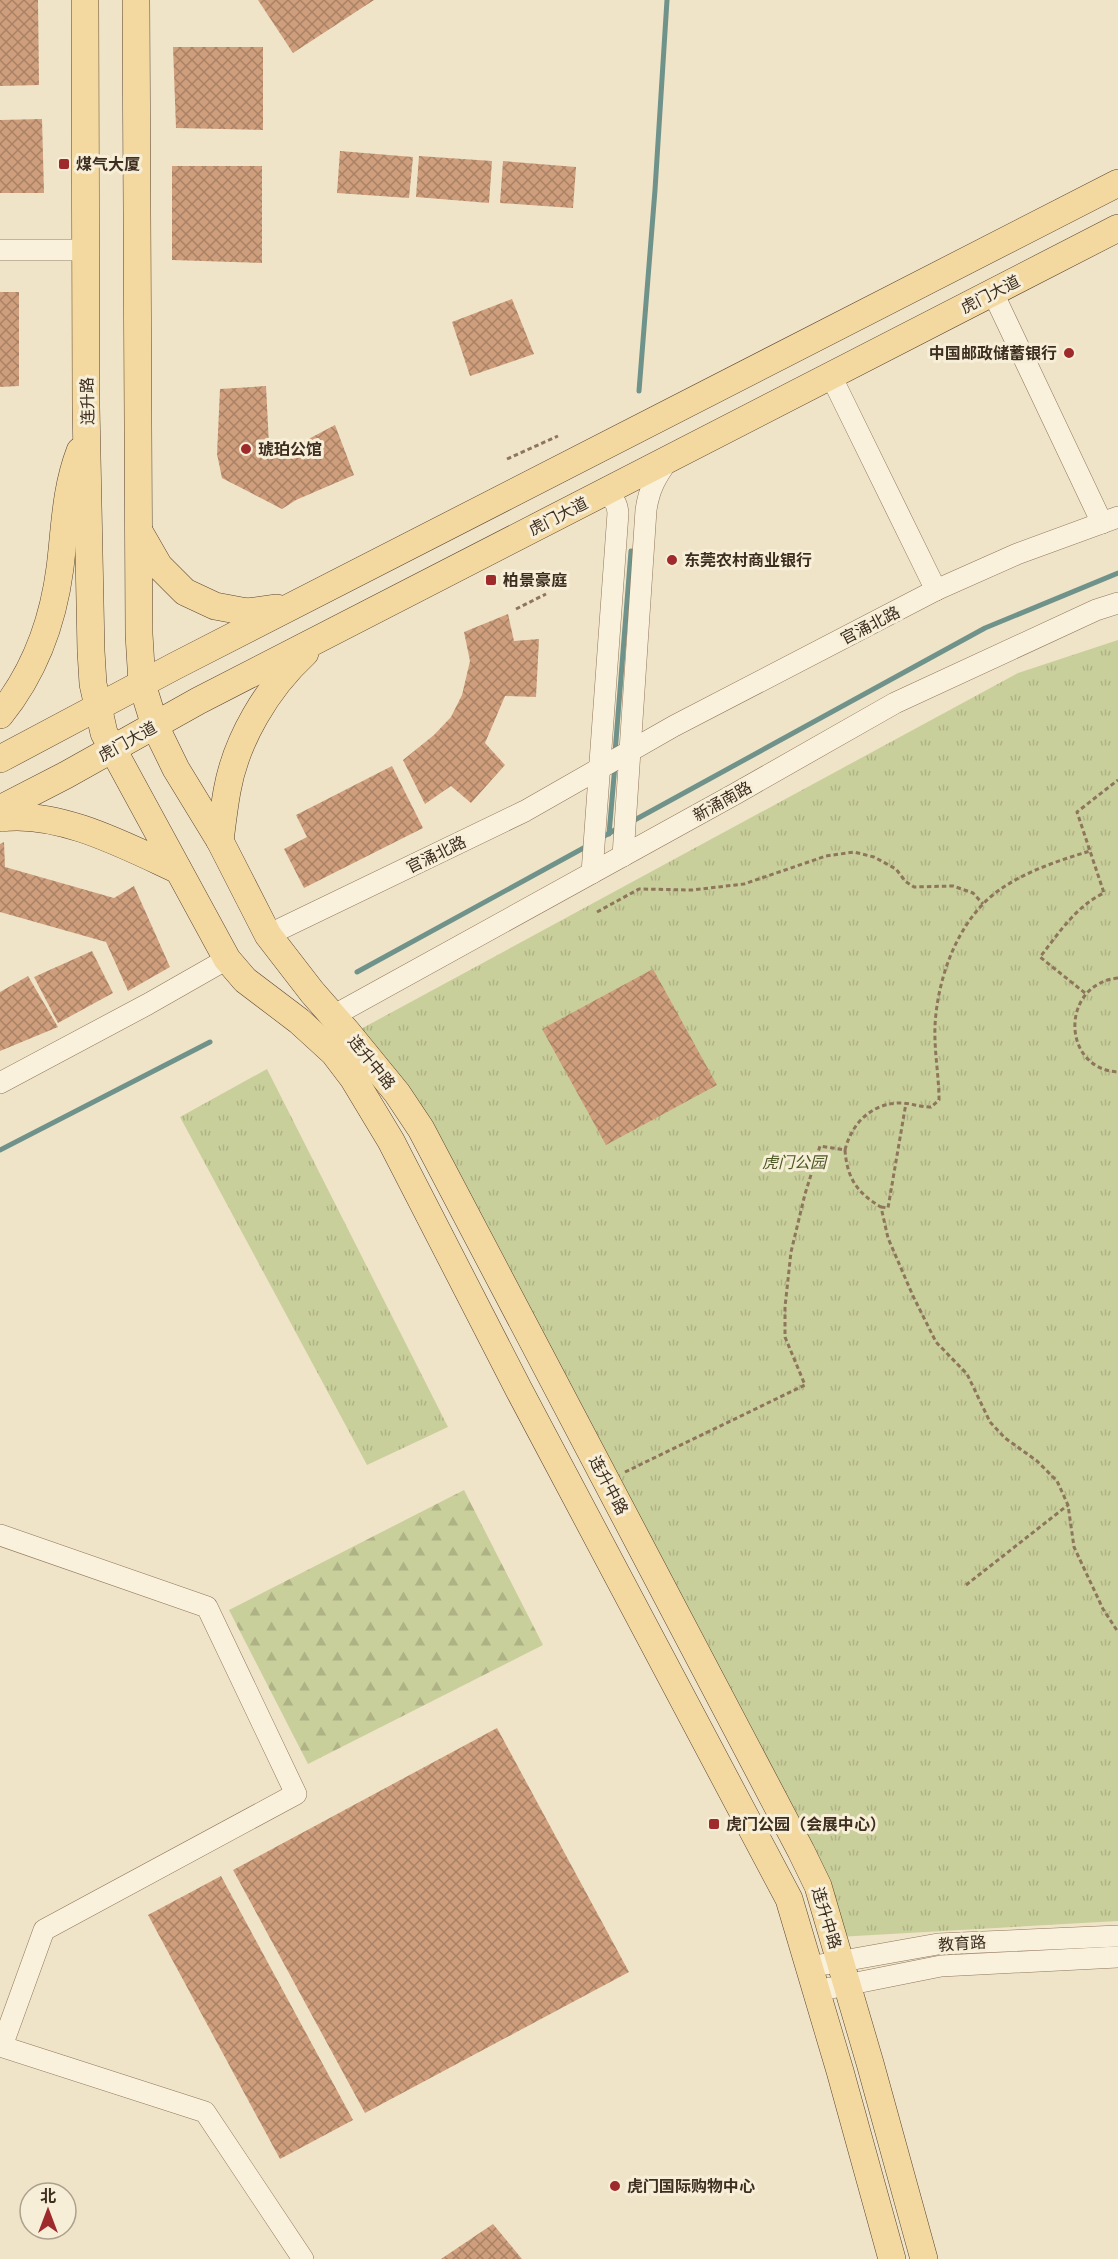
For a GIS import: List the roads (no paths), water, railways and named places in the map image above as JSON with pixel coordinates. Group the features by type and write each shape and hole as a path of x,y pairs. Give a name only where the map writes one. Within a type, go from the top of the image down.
{"main road":[{"name":"连升路","path":"85,0 87,434 93,684 104,733 136,793"},
{"path":"136,0 142,684 155,726"},
{"path":"0,759 293,606 1118,183"},
{"name":"虎门大道","path":"0,809 324,636 1118,228"},
{"path":"0,715 32,664 48,627 60,570 64,513 72,471 87,434"},
{"path":"139,531 159,566 185,592 215,606 247,612 293,606"},
{"path":"220,841 227,789 241,745 261,705 289,668 324,636"},
{"name":"连升中路","path":"155,726 176,769 220,841 268,935 312,992 397,1093 421,1129 801,1851 818,1887 924,2259"},
{"name":"连升中路","path":"136,793 227,959 245,980 299,1021 334,1053 354,1078 391,1141 546,1442 789,1899 892,2259"},
{"path":"0,818 15,816 63,823 126,846 178,870"}],"street":[{"path":"0,250 86,250"},
{"path":"993,292 1110,520"},
{"path":"831,376 936,590"},
{"path":"623,847 646,510 649,492 655,477 669,459"},
{"path":"593,864 618,513 614,499 605,495 597,495"},
{"name":"官涌北路","path":"268,935 525,811 629,750 936,590 1017,554 1110,520"},
{"name":"新涌南路","path":"333,1016 623,847 895,703 1095,610 1118,603"},
{"path":"0,1083 148,1005 227,959"},
{"path":"0,1535 207,1607 296,1794 44,1930 1,2046 205,2112 303,2259"},
{"name":"教育路","path":"812,1979 938,1944 1118,1936"},
{"name":"教育路","path":"843,1972 1118,1957"}],"waterway":[{"path":"639,391 667,0"},
{"path":"615,753 631,551"},
{"path":"631,822 985,628 1118,573"},
{"path":"609,834 615,765"},
{"path":"599,839 620,827"},
{"path":"357,972 589,845"},
{"path":"0,1150 210,1042"}],"place":[{"name":"煤气大厦","path":"64,164"},
{"name":"中国邮政储蓄银行","path":"1069,353"},
{"name":"琥珀公馆","path":"246,449"},
{"name":"东莞农村商业银行","path":"672,560"},
{"name":"柏景豪庭","path":"491,580"},
{"name":"虎门公园（会展中心）","path":"714,1824"},
{"name":"虎门国际购物中心","path":"615,2186"}],"park label":[{"name":"虎门公园","path":"794,1162"}]}
